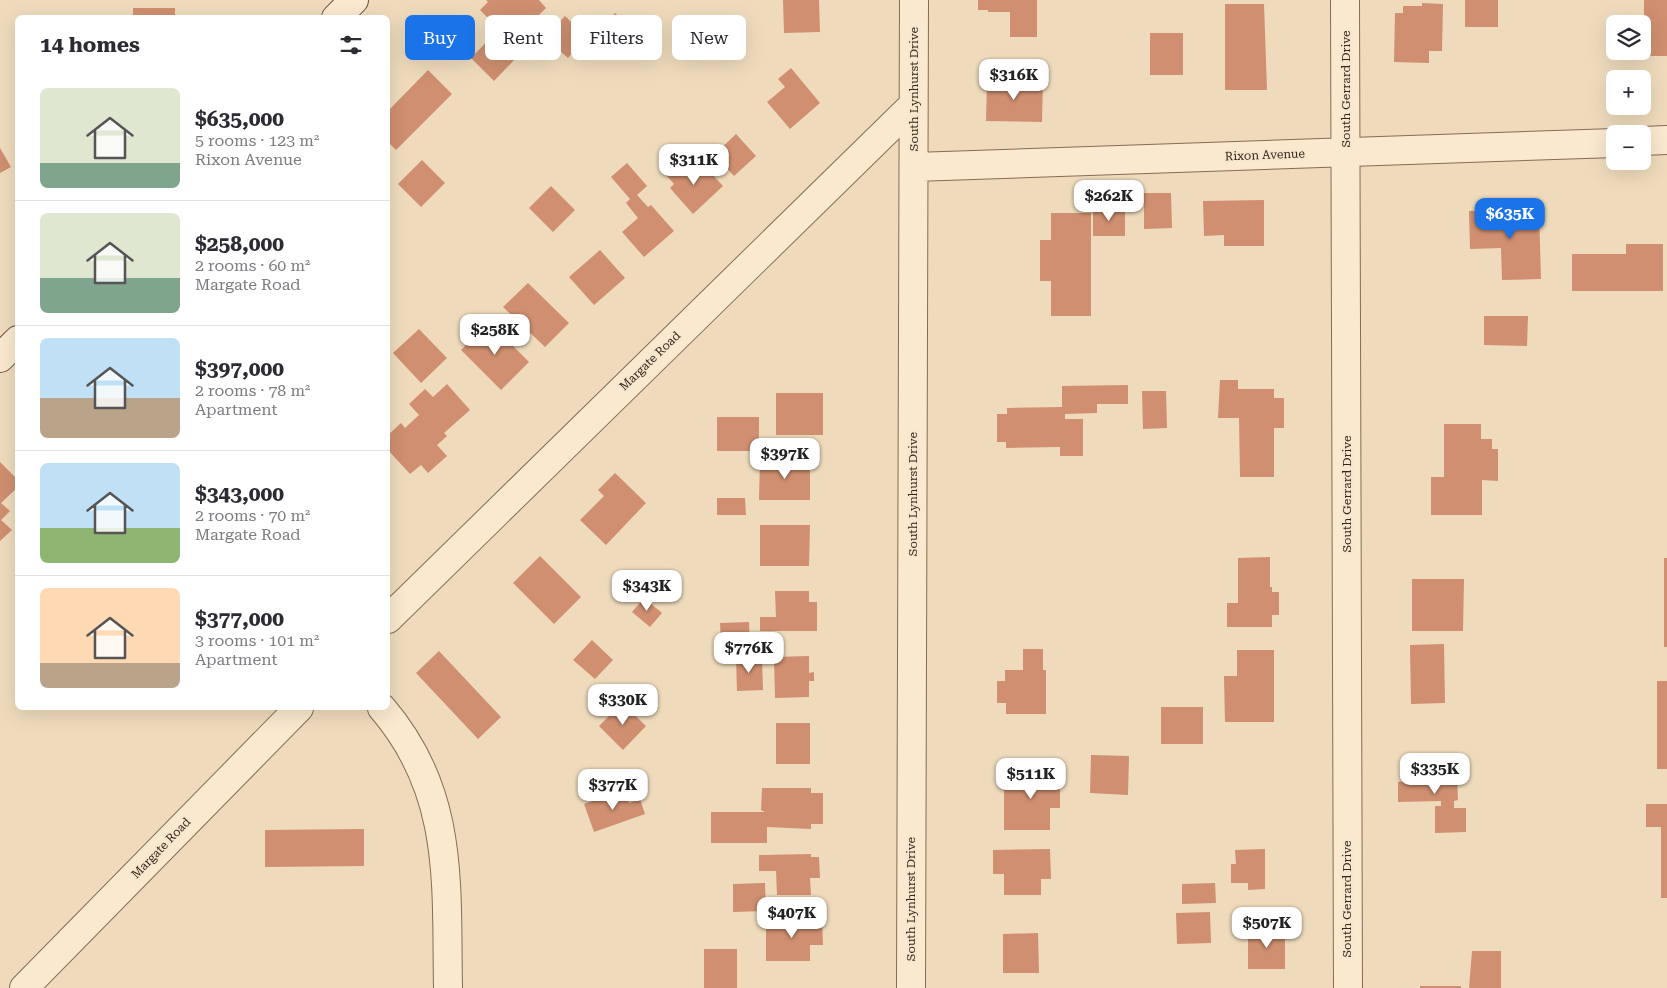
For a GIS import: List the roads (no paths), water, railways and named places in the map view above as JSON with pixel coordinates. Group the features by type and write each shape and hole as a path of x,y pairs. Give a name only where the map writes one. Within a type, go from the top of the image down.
{"street":[{"path":"339,15 354,0"},
{"name":"South Lynhurst Drive","path":"911,988 914,0"},
{"name":"South Gerrard Drive","path":"1346,0 1348,988"},
{"name":"Margate Road","path":"390,617 834,180 913,105"},
{"path":"1651,141 1667,140"},
{"name":"Rixon Avenue","path":"914,167 1606,143"},
{"name":"Margate Road","path":"24,988 297,710"},
{"path":"384,710 406,738 416,755 442,830 446,863 448,988"}]}
